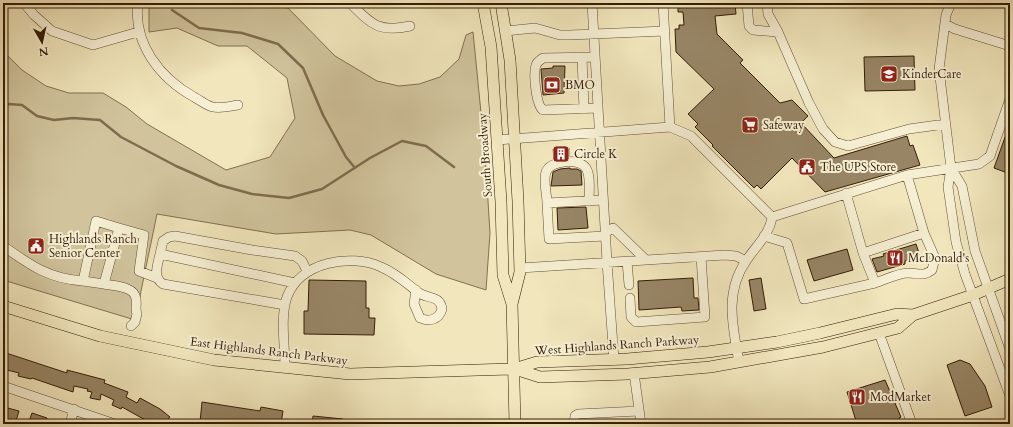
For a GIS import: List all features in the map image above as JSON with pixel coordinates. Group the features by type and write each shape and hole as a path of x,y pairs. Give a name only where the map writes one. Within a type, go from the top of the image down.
{"main road":[{"name":"South Broadway","path":"484,3 491,46 503,275 512,304"},
{"name":"South Broadway","path":"501,3 510,60 515,138 520,268 512,304 515,424"},
{"name":"West Highlands Ranch Parkway","path":"514,369 538,362 614,360 708,352 820,333 897,314 912,315 973,295 1010,279"},
{"name":"East Highlands Ranch Parkway","path":"3,306 100,336 214,360 350,374 514,369"},
{"name":"West Highlands Ranch Parkway","path":"514,369 540,377 634,373 739,362 823,347 898,328 912,315"}],"street":[{"path":"24,3 52,32 93,45 138,32"},
{"path":"138,3 138,32 147,53 166,76 185,91 213,107 238,105"},
{"path":"350,3 370,23 393,30 410,26"},
{"path":"592,3 605,234 614,360"},
{"path":"663,3 670,127"},
{"path":"747,3 749,26 753,30 778,32"},
{"path":"767,3 768,14 778,32 809,103 823,129 834,142 848,146 909,129 946,124"},
{"path":"951,3 945,24 939,69 951,168 948,187 956,242 973,295 1010,396"},
{"path":"945,24 955,29 1010,46"},
{"path":"506,31 535,28 560,35 665,31"},
{"path":"595,57 550,57 538,62 535,72 538,105 540,108 548,111 598,108"},
{"path":"582,57 584,109"},
{"path":"772,216 907,175 979,164 990,156 1010,99"},
{"path":"497,140 670,127 691,136 772,216"},
{"path":"589,201 588,173 583,164 578,162 554,164 548,169 545,176 549,239 605,234 613,228 646,260"},
{"path":"951,168 962,186 975,251 1010,349"},
{"path":"764,236 787,243 804,299 875,283 908,273 920,275 926,274 932,270 935,258 924,233 907,175"},
{"path":"846,193 863,253 875,283"},
{"path":"547,203 603,200"},
{"path":"739,362 731,312 735,279 764,236 771,223 772,216"},
{"path":"83,281 96,221 144,235 139,272 157,278 163,284 285,305"},
{"path":"104,284 119,228"},
{"path":"863,253 924,233"},
{"path":"157,278 156,275 163,241 169,237 175,236 295,256 302,261 307,271"},
{"path":"3,246 31,266 51,276 66,280 83,281 129,289 136,297 135,310 138,314 135,322 131,326 128,342"},
{"path":"160,254 295,283"},
{"path":"520,268 725,255 736,256 746,261"},
{"path":"630,298 631,317 636,322 705,317 701,256"},
{"path":"627,261 629,285"},
{"path":"285,367 286,298 295,283 307,271 331,263 364,262 380,266 416,290"},
{"path":"879,333 912,424"},
{"path":"634,373 641,424"},
{"path":"3,386 115,424"},
{"path":"70,424 74,409"},
{"path":"574,424 575,416 578,414 639,411"}],"shaded area":[{"path":"149,3 244,3 288,8 335,56 377,81 399,86 419,84 440,77 459,59 466,35 473,32 485,153 490,233 486,290 436,274 371,235 350,230 276,234 157,214 135,320 3,280 3,51 22,70 46,86 69,93 103,93 126,107 147,124 226,170 270,157 295,118 287,78 247,46 218,46 177,28 149,32"}],"building":[{"path":"678,3 735,3 736,14 715,16 717,34 743,60 740,63 780,103 792,100 808,116 801,123 834,158 907,136 910,146 913,145 920,165 825,192 792,158 761,189 757,185 754,188 695,127 698,124 688,114 714,89 676,52 675,29 679,29 679,25 684,25 683,12 678,12"},
{"name":"KinderCare","path":"914,56 915,90 865,91 864,57"},
{"name":"BMO","path":"553,66 565,66 564,93 543,95 541,69 553,68"},
{"path":"1010,126 1010,174 994,168"},
{"name":"Circle K","path":"569,148 569,156 554,158 553,149"},
{"name":"Circle K","path":"570,168 581,171 582,185 551,186 553,172 560,169"},
{"path":"586,207 588,228 558,230 557,208"},
{"name":"McDonald's","path":"916,244 920,256 905,261 905,264 877,272 872,259"},
{"path":"847,249 853,270 814,281 807,260"},
{"path":"693,278 694,298 698,298 699,310 682,311 681,307 639,310 638,281"},
{"path":"761,278 766,309 754,311 749,280"},
{"path":"309,280 366,281 366,308 369,308 369,318 375,318 374,335 304,334 304,311 308,311"},
{"path":"3,352 67,373 67,370 105,380 104,383 128,392 126,397 137,403 140,398 160,409 170,417 164,424 144,424 147,421 122,407 121,409 112,405 114,400 101,394 100,400 90,398 92,392 87,391 88,389 74,386 73,392 32,378 18,376 19,373 3,369"},
{"path":"960,360 970,364 985,386 992,407 965,416 947,365"},
{"path":"885,380 901,417 899,418 901,424 857,424 847,392"},
{"path":"202,402 260,411 261,407 283,411 281,424 200,422"},
{"path":"4,407 19,411 15,424 3,423"},
{"path":"32,413 47,418 45,424 28,424"},
{"path":"313,416 343,419 343,424 312,424"}],"waterway":[{"path":"172,10 199,28 242,33 278,44 303,68 323,115 346,157 355,168"},
{"path":"3,106 9,104 22,105 37,116 54,120 73,118 100,120 121,137 176,166 219,185 252,194 289,198 322,189 370,158 402,141 426,146 454,167"}],"place":[{"name":"KinderCare","path":"889,74"},
{"name":"BMO","path":"552,85"},
{"name":"Safeway","path":"750,125"},
{"name":"Circle K","path":"561,154"},
{"name":"The UPS Store","path":"807,167"},
{"name":"Highlands Ranch Senior Center","path":"36,246"},
{"name":"McDonald's","path":"895,258"},
{"name":"ModMarket","path":"857,397"}]}
